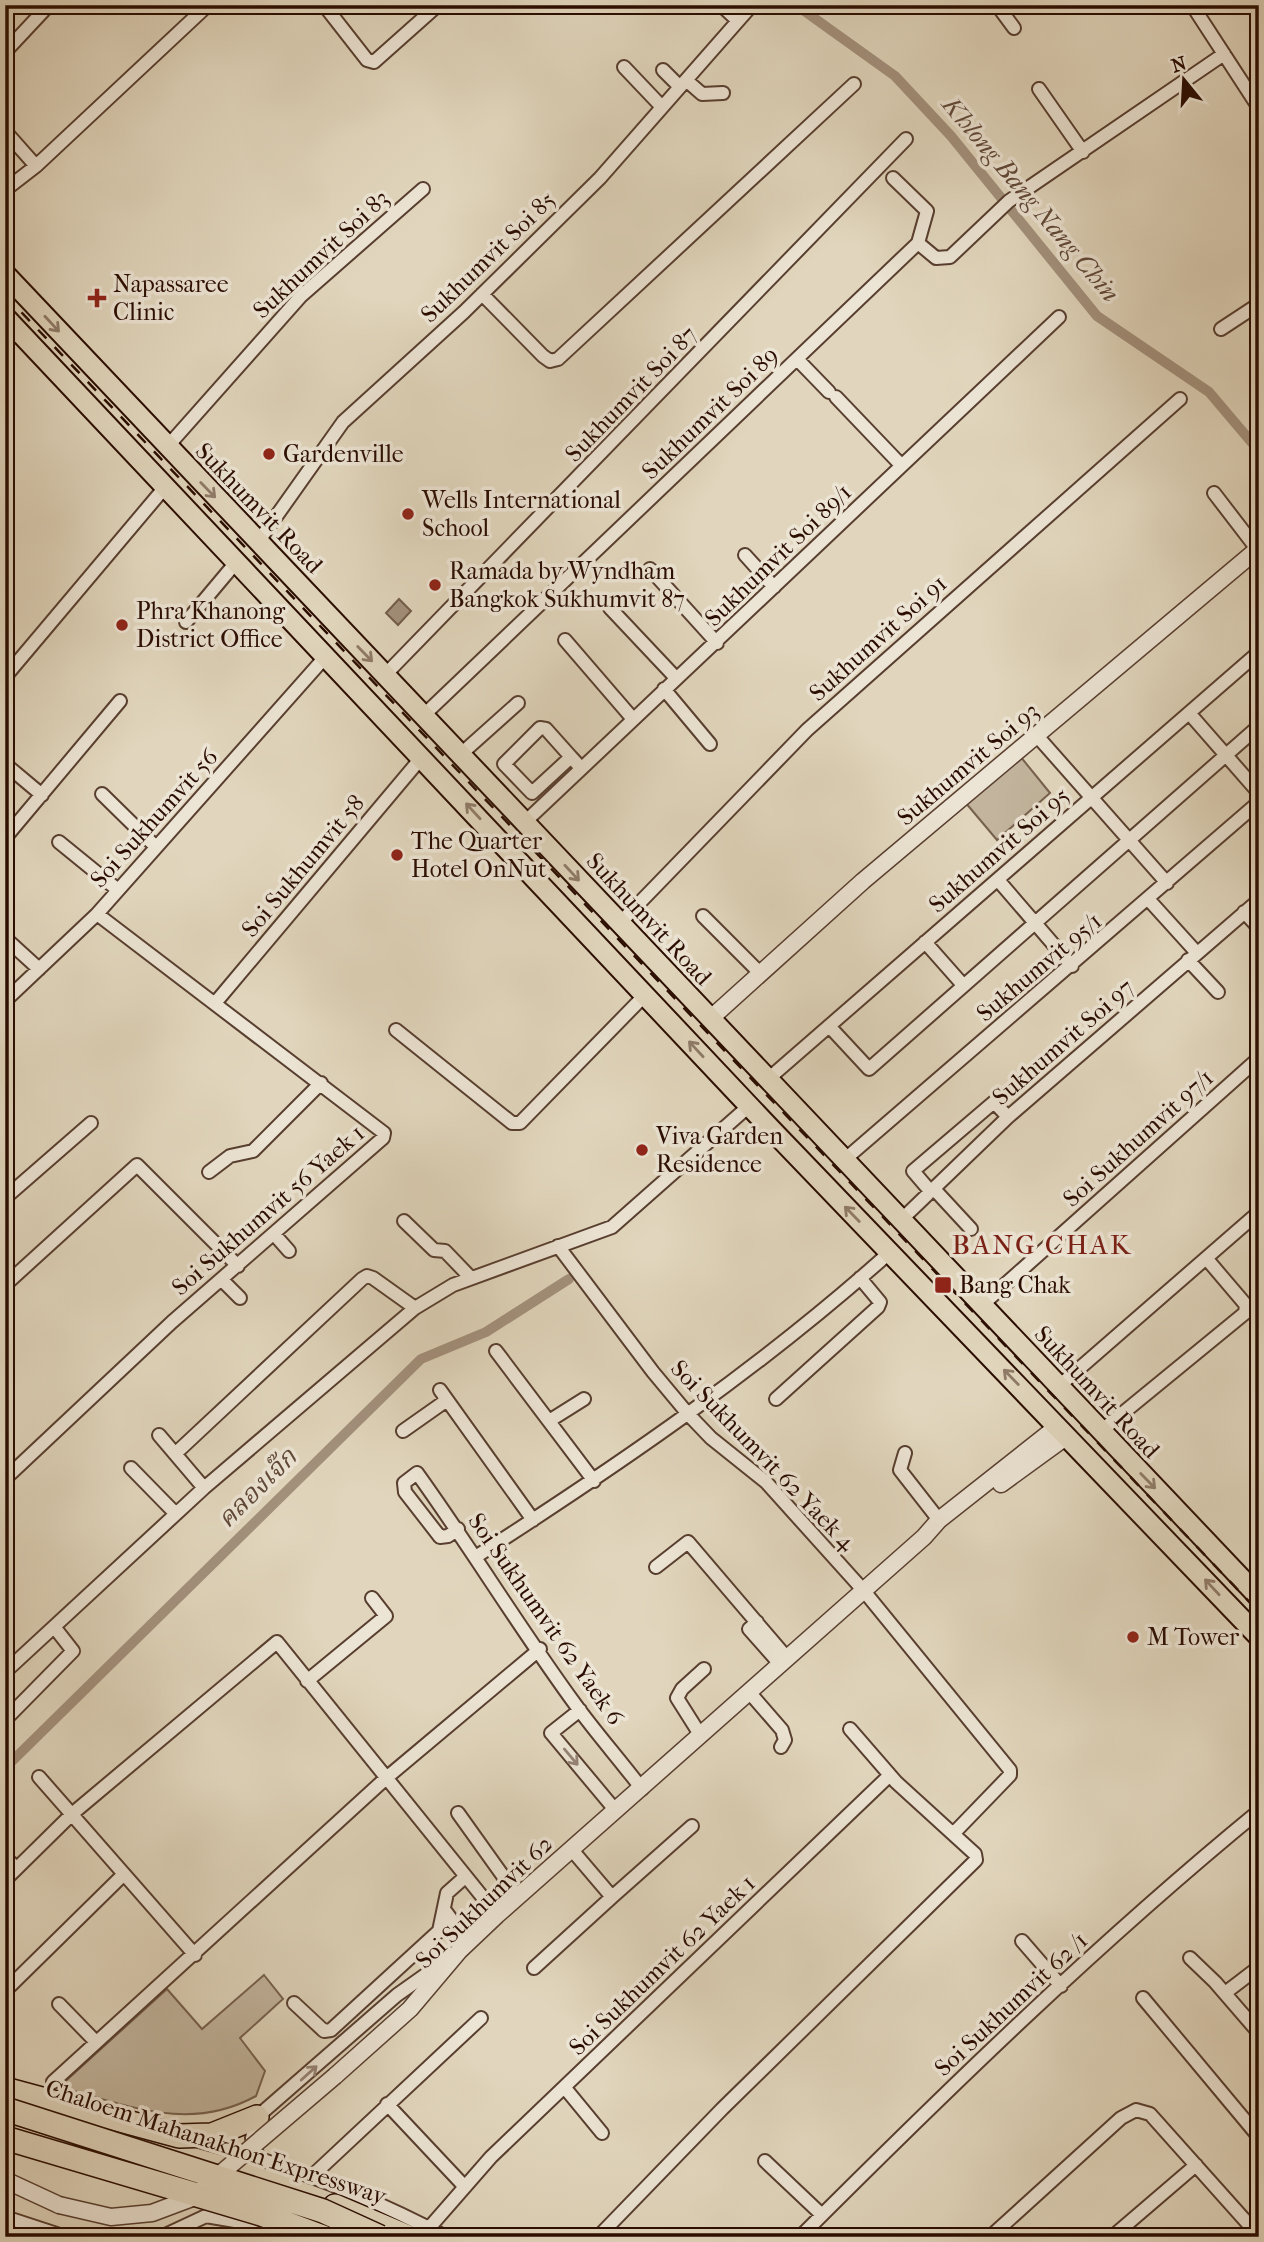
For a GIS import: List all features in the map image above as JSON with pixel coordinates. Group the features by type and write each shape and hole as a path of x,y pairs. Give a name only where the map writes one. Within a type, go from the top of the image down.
{"highway":[{"path":"5,2090 178,2136 212,2135 257,2117"},
{"name":"Chaloem Mahanakhon Expressway","path":"5,2101 418,2232"},
{"path":"5,2109 323,2211 380,2237"},
{"name":"Chaloem Mahanakhon Expressway","path":"5,2125 327,2223 358,2237"},
{"path":"5,2138 283,2221 323,2237"}],"main road":[{"name":"Sukhumvit Road","path":"5,274 1259,1597"},
{"path":"5,317 238,560 749,1106 1259,1637"},
{"path":"450,787 466,760"},
{"path":"1063,1431 1089,1419"}],"street":[{"path":"5,52 49,5"},
{"path":"5,190 36,166 208,5"},
{"path":"324,5 367,60 374,62 438,5"},
{"path":"721,5 738,21"},
{"name":"Sukhumvit Soi 85","path":"258,542 342,422 482,294 600,178 752,5"},
{"path":"997,5 1014,28"},
{"path":"1192,5 1259,107"},
{"path":"893,178 928,211 918,243 936,258 950,257 1009,201 1224,54"},
{"path":"624,67 662,107"},
{"path":"663,70 702,94 723,93"},
{"path":"482,294 542,356 550,361 558,359 855,84"},
{"path":"1039,89 1083,152"},
{"path":"5,131 36,166"},
{"name":"Sukhumvit Soi 87","path":"386,675 906,139"},
{"name":"Sukhumvit Soi 83","path":"167,447 301,296 423,189"},
{"name":"Sukhumvit Soi 89","path":"424,715 918,243"},
{"path":"1221,329 1259,304"},
{"name":"Sukhumvit Soi 89/1","path":"525,822 1059,317"},
{"path":"797,359 901,465"},
{"name":"Sukhumvit Soi 91","path":"619,924 807,730 1180,399"},
{"path":"5,677 166,486"},
{"path":"1214,493 1258,548"},
{"name":"Sukhumvit Soi 93","path":"709,1019 759,972 1258,548"},
{"path":"744,555 774,587"},
{"path":"186,622 238,560"},
{"path":"650,569 717,643"},
{"path":"610,608 676,678"},
{"path":"565,640 633,719"},
{"name":"Sukhumvit Soi 95","path":"767,1080 1259,652"},
{"name":"Soi Sukhumvit 56","path":"5,1001 97,914 327,655"},
{"path":"664,690 710,744"},
{"path":"6,836 120,701"},
{"path":"466,760 518,703"},
{"path":"1189,713 1259,793"},
{"path":"829,1026 869,1069 1127,839 1259,726"},
{"path":"570,757 532,793 504,764 540,728 545,729 582,768"},
{"path":"1038,737 1167,883"},
{"name":"Soi Sukhumvit 58","path":"216,1002 422,757"},
{"path":"5,764 41,795"},
{"path":"102,794 156,847"},
{"name":"Sukhumvit 95/1","path":"844,1161 1149,900 1259,802"},
{"path":"59,842 118,890"},
{"path":"998,880 1072,966"},
{"path":"1149,900 1218,992"},
{"name":"Sukhumvit Soi 97","path":"900,1221 1009,1117 1259,900"},
{"path":"1244,912 1259,928"},
{"name":"Soi Sukhumvit 56 Yaek 1","path":"5,1479 172,1322 383,1138 381,1128 97,914"},
{"path":"703,916 759,972"},
{"path":"5,938 39,969"},
{"path":"925,942 963,985"},
{"path":"396,1030 512,1123 520,1122 645,995"},
{"name":"Soi Sukhumvit 97/1","path":"982,1305 1259,1059"},
{"path":"209,1172 230,1156 254,1151 321,1083"},
{"path":"971,1229 913,1171 994,1102 1009,1117"},
{"path":"5,1672 204,1488 415,1308 453,1285 612,1227 749,1106"},
{"path":"5,1198 91,1123"},
{"path":"5,1285 137,1165 238,1266"},
{"path":"1058,1387 1259,1212"},
{"path":"404,1221 434,1250 445,1251 471,1278"},
{"path":"274,1234 289,1251"},
{"name":"Soi Sukhumvit 62 Yaek 4","path":"558,1246 688,1414 711,1438 766,1482 864,1591"},
{"path":"477,1556 594,1481 688,1414 860,1279 889,1253"},
{"path":"1089,1419 1245,1313 1246,1305 1206,1258"},
{"path":"176,1453 362,1279 367,1276 373,1278 415,1308"},
{"path":"776,1399 878,1307 880,1302 877,1296 860,1279"},
{"path":"222,1280 240,1298"},
{"path":"496,1351 594,1481"},
{"path":"403,1431 444,1395 533,1520"},
{"path":"549,1421 584,1399"},
{"name":"Soi Sukhumvit 62","path":"5,2180 59,2205 111,2217 152,2213 192,2198 410,2009 464,1946 497,1915 864,1591 939,1520 1063,1431"},
{"name":"Soi Sukhumvit 62","path":"924,1537 944,1528 1063,1431"},
{"path":"159,1435 204,1488"},
{"path":"905,1453 900,1470 939,1520"},
{"path":"131,1468 176,1514"},
{"name":"Soi Sukhumvit 62 Yaek 6","path":"458,1529 440,1538 405,1492 404,1483 417,1472 458,1529 477,1556 580,1710 642,1788"},
{"path":"656,1567 688,1542 757,1622 783,1661"},
{"path":"864,1591 1010,1770 1010,1775 1003,1785 953,1834"},
{"path":"307,1681 386,1616 372,1598"},
{"path":"5,1720 73,1651 55,1628"},
{"path":"5,1880 72,1814 277,1642 497,1915"},
{"path":"53,2082 385,1779 540,1649"},
{"path":"701,1736 677,1698 682,1689 704,1669"},
{"path":"749,1692 782,1730 785,1740 781,1747"},
{"path":"580,1710 551,1734 616,1811"},
{"path":"598,2237 722,2109 976,1860 975,1854 890,1774 850,1729"},
{"name":"Soi Sukhumvit 62 Yaek 1","path":"418,2232 890,1774"},
{"path":"39,1777 194,1955"},
{"name":"Soi Sukhumvit 62 /1","path":"800,2237 1061,1986 1259,1811"},
{"path":"458,1813 518,1897"},
{"path":"534,1968 692,1826"},
{"path":"572,1850 612,1897"},
{"path":"5,1858 17,1868"},
{"path":"5,1992 124,1874"},
{"path":"294,2003 318,2027 324,2031 331,2030 439,1931 446,1912 447,1893 465,1877"},
{"path":"258,2157 252,2138 257,2117 397,1995 464,1946 446,1912"},
{"path":"1022,1941 1061,1986"},
{"path":"1190,1958 1258,2029"},
{"path":"1226,1993 1259,1967"},
{"path":"1143,1998 1259,2137"},
{"path":"59,2004 96,2042"},
{"path":"311,2177 481,2018"},
{"path":"565,2088 602,2133"},
{"path":"387,2104 465,2187"},
{"path":"990,2237 1121,2118 1136,2110 1150,2114 1259,2236"},
{"path":"178,2136 258,2157 311,2177 418,2232 446,2237"},
{"path":"765,2161 822,2215"},
{"path":"1112,2237 1195,2165"},
{"path":"161,2237 206,2216 235,2221 274,2237"},
{"path":"5,2217 66,2237"}],"shaded area":[{"path":"399,599 411,611 398,625 386,613"},
{"path":"1020,756 1050,793 997,840 965,802"},
{"path":"264,1975 283,1999 240,2038 265,2071 256,2096 231,2107 207,2113 182,2114 134,2108 59,2087 167,1989 202,2029"}],"waterway":[{"name":"Khlong Bang Nang Chin","path":"796,5 895,76 951,136 1097,316 1209,392 1259,451"},
{"name":"คลองเจ๊ก","path":"5,1768 421,1359 486,1332 569,1279"}],"railway":[{"path":"5,295 1259,1612"}],"place":[{"name":"Napassaree Clinic","path":"97,298"},
{"name":"Gardenville","path":"269,454"},
{"name":"Wells International School","path":"408,514"},
{"name":"Ramada by Wyndham Bangkok Sukhumvit 87","path":"435,585"},
{"name":"Phra Khanong District Office","path":"122,625"},
{"name":"The Quarter Hotel OnNut","path":"397,855"},
{"name":"Viva Garden Residence","path":"642,1150"},
{"name":"Bang Chak","path":"943,1285"},
{"name":"M Tower","path":"1133,1637"}],"district":[{"name":"BANG CHAK","path":"1042,1244"}]}
